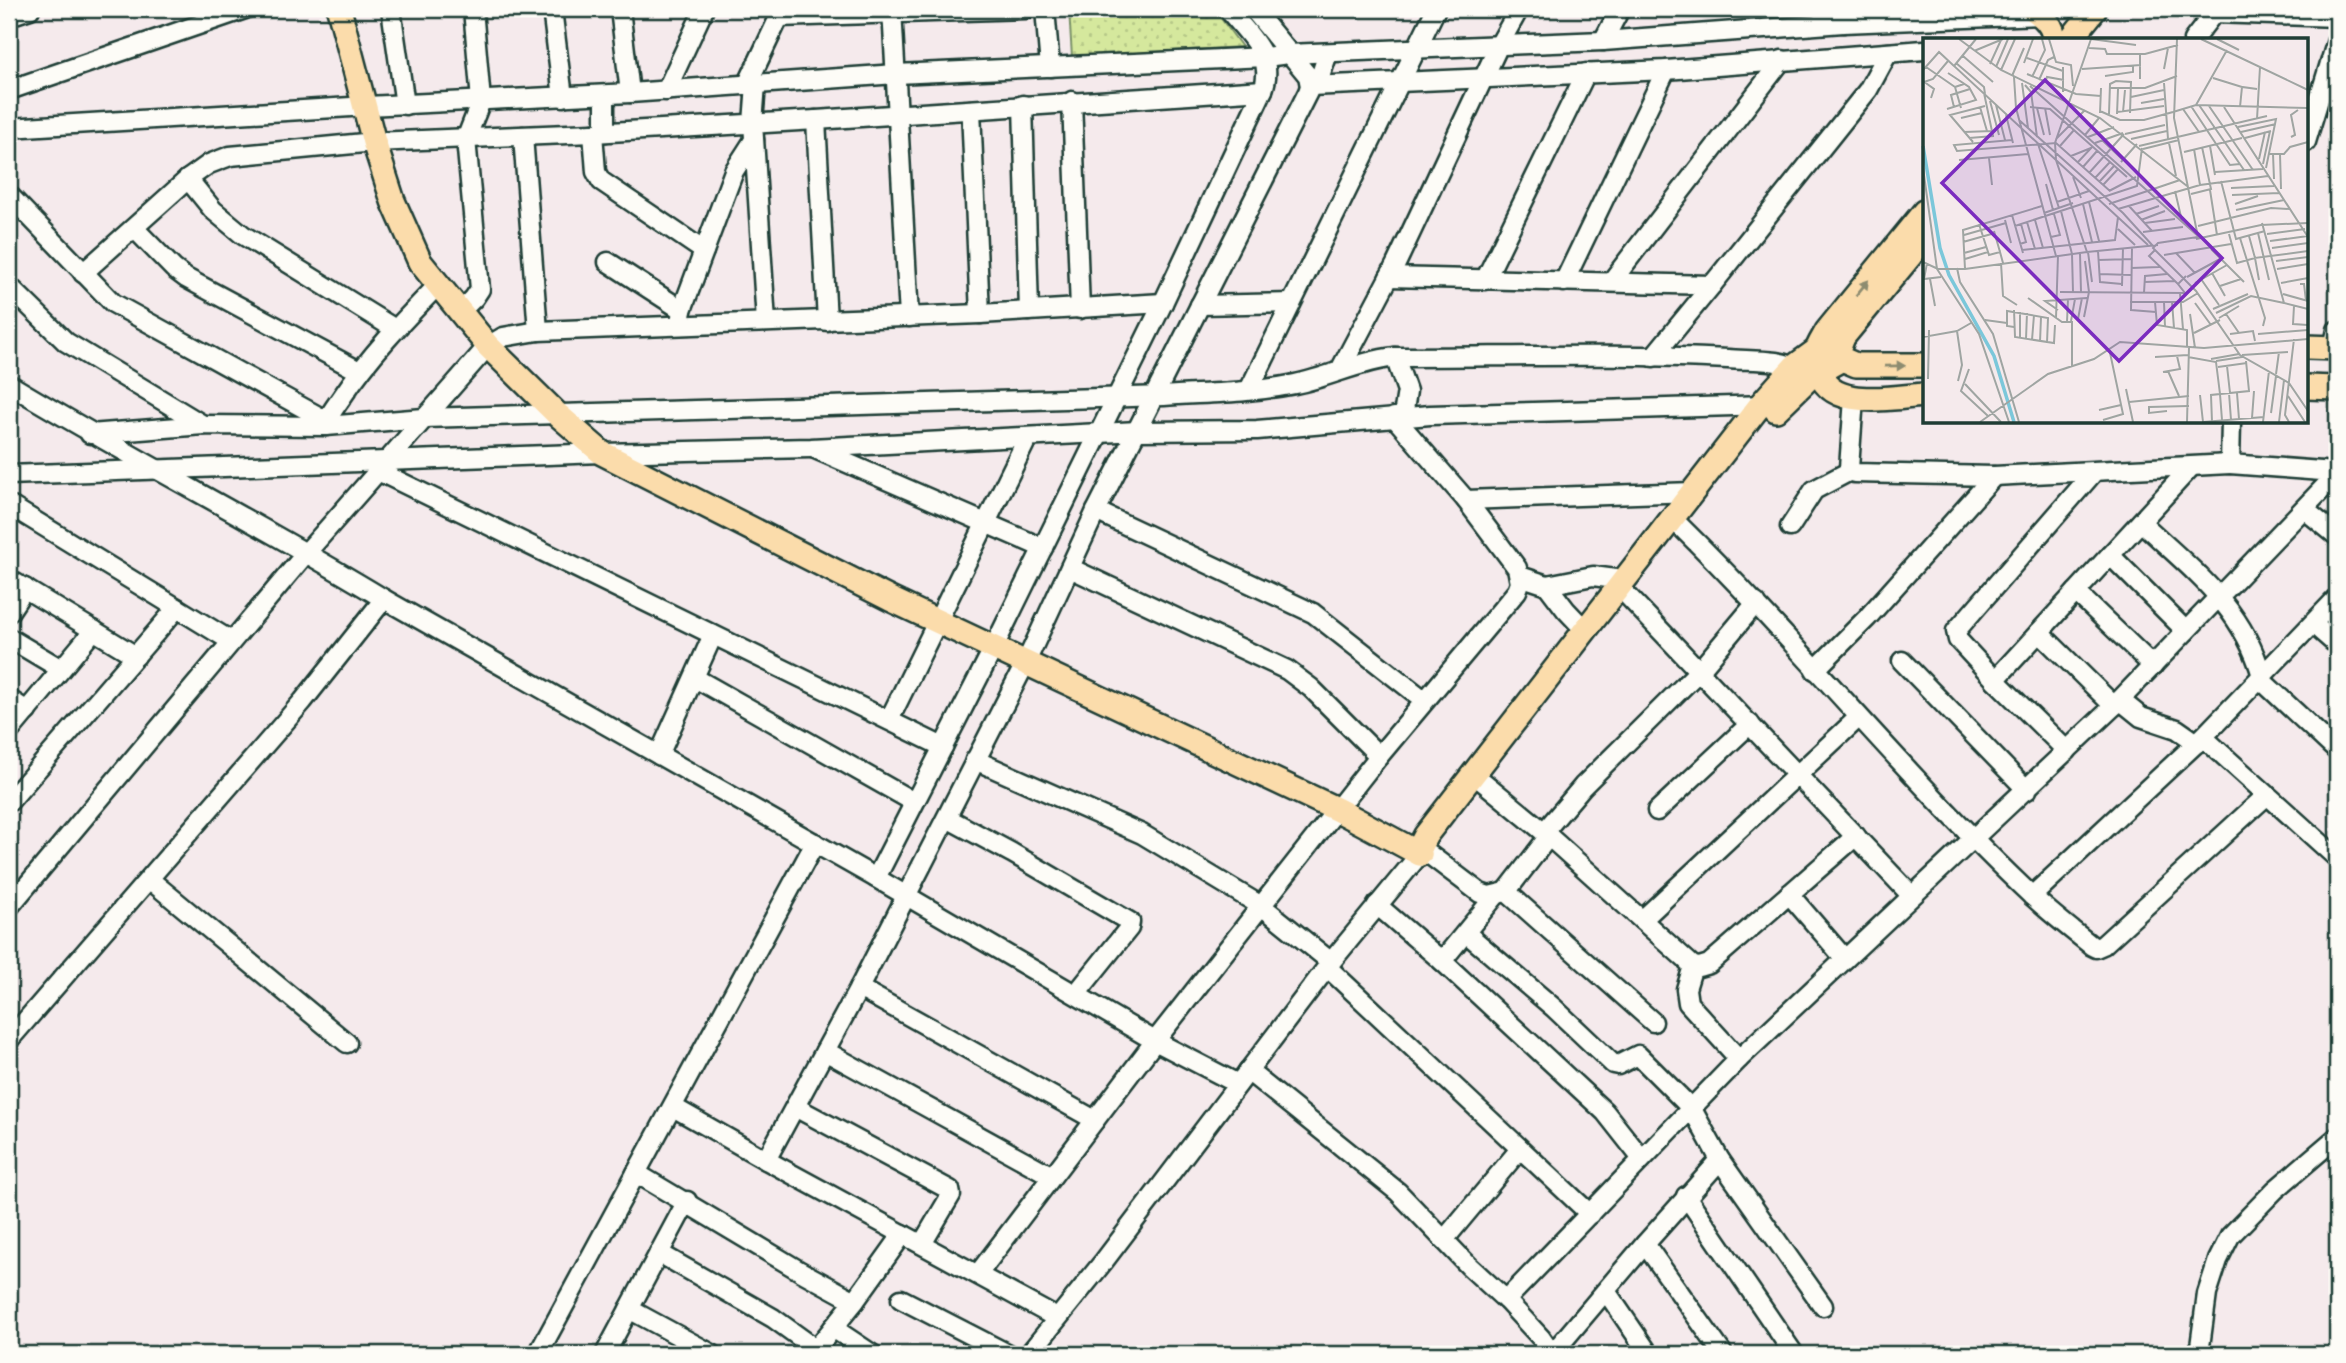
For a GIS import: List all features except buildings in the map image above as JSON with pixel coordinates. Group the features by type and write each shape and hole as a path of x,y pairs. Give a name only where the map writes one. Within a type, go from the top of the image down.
{"main road":[{"path":"339,9 367,106 374,142 393,201 420,262 488,346 602,453 878,593 1338,810 1423,853"},
{"path":"2054,28 2080,9"},
{"path":"2054,28 2095,9"},
{"path":"1810,366 1827,331 1923,213"},
{"path":"1423,853 1482,780 1693,492 1810,366 1843,348 1923,240"},
{"path":"2308,347 2336,342"},
{"path":"1843,348 1846,362 1866,366 1923,365"},
{"path":"1810,366 1831,391 1854,398 1923,395"},
{"path":"2308,387 2337,387"},
{"path":"1423,853 1419,848 1426,835 1585,630 1679,525 1770,406"}],"street":[{"path":"391,9 405,105"},
{"path":"460,312 480,289 466,139 481,101 473,9"},
{"path":"552,9 563,97"},
{"path":"620,9 630,93"},
{"path":"666,91 704,9"},
{"path":"766,322 751,85 781,13 1026,9"},
{"path":"1045,9 1050,67"},
{"path":"876,878 1043,548 1264,90 1268,73 1266,57 1228,9"},
{"path":"1254,9 1304,71 1310,84"},
{"path":"1249,390 1436,9"},
{"path":"1340,370 1389,277 1499,45 1519,9"},
{"path":"1603,41 1620,9"},
{"path":"1820,9 1843,23"},
{"path":"9,90 234,10"},
{"path":"2195,38 2215,11 2337,17"},
{"path":"892,12 909,317"},
{"path":"9,128 367,106 605,95 896,74 1603,41 1843,23 2054,28"},
{"path":"2308,135 2337,40"},
{"path":"1310,84 1399,83 1666,70 1923,50"},
{"path":"766,1160 947,818 1026,662 1096,510 1310,84 1321,74 1328,53"},
{"path":"1653,356 1868,90 1888,53"},
{"path":"1611,282 1782,60"},
{"path":"1563,282 1666,70"},
{"path":"1485,280 1586,73"},
{"path":"83,274 188,179 209,164 230,156 374,142 599,133 754,131 816,120 1264,90"},
{"path":"605,95 596,172 601,181 704,251"},
{"path":"1072,101 1080,309"},
{"path":"1023,105 1029,312"},
{"path":"971,110 980,314"},
{"path":"816,120 827,321"},
{"path":"681,317 737,163 754,131"},
{"path":"523,136 538,331"},
{"path":"188,179 213,210 243,235 395,329"},
{"path":"9,195 108,300 326,424"},
{"path":"134,228 186,278 359,371"},
{"path":"608,262 681,317"},
{"path":"1389,277 1712,285"},
{"path":"326,424 359,371 438,285"},
{"path":"9,286 66,342 203,425"},
{"path":"9,907 307,552 488,346 503,337 681,317 766,322 827,321 1163,303"},
{"path":"1200,305 1291,303"},
{"path":"90,434 203,425 326,424 424,418 1154,396 1293,385 1366,361 1395,357 1653,356 1810,366"},
{"path":"1395,357 1406,391 1398,417"},
{"path":"9,384 90,434 307,552 384,599 907,895 1155,1041 1243,1077 1398,1192 1469,1266 1506,1300 1552,1354 1686,1196 1720,1160"},
{"path":"1850,471 1854,398"},
{"path":"9,475 153,468 382,466 602,453 811,448 1138,431 1257,430 1398,417 1770,406"},
{"path":"978,1274 1155,1041 1263,907 1379,756 1517,591 1520,576 1517,568 1398,417"},
{"path":"2230,464 2231,424"},
{"path":"889,720 1028,437"},
{"path":"811,448 1043,548"},
{"path":"1506,1300 1739,1059 2117,703 2304,509 2333,478 2336,471 2230,464 1994,476 1850,471 1814,490 1790,527"},
{"path":"382,466 713,635 943,747"},
{"path":"1994,680 2191,467"},
{"path":"2067,751 1994,680 1958,640 1955,631 2093,472"},
{"path":"1815,670 1867,618 1994,476"},
{"path":"1466,500 1693,492"},
{"path":"9,505 231,641"},
{"path":"2304,509 2337,536"},
{"path":"1096,510 1313,613 1424,700"},
{"path":"2140,522 2219,596 2247,635 2261,678 2337,751"},
{"path":"1679,525 1756,603 1858,718 1974,838 2032,896 2092,946 2100,947 2266,796"},
{"path":"2110,555 2186,631"},
{"path":"1070,568 1287,670 1311,688 1379,756"},
{"path":"1520,576 1547,585 1593,576 1625,587 1699,671 1911,895"},
{"path":"9,579 136,656"},
{"path":"1547,585 1585,630"},
{"path":"9,612 25,588"},
{"path":"2076,592 2153,666"},
{"path":"2032,896 2200,740 2337,598"},
{"path":"9,1040 303,701 384,599"},
{"path":"1442,961 1501,893 1583,786 1699,671 1756,603"},
{"path":"9,802 177,608"},
{"path":"2312,624 2337,645"},
{"path":"9,732 94,631"},
{"path":"2039,632 2117,703 2141,717 2200,740 2337,858"},
{"path":"659,755 713,635"},
{"path":"9,638 61,669"},
{"path":"1902,661 2027,790"},
{"path":"695,678 914,802"},
{"path":"9,699 26,711"},
{"path":"1642,920 1858,718"},
{"path":"1657,811 1750,724"},
{"path":"975,760 1142,834 1263,907 1329,965 1590,1214"},
{"path":"1482,780 1547,834 1693,966 1699,967 1709,964 1856,836"},
{"path":"947,818 1130,922 1129,928 1076,994"},
{"path":"538,1354 815,843"},
{"path":"1029,1354 1104,1261 1329,965 1423,853 1480,894 1501,893 1653,1022"},
{"path":"149,879 347,1043"},
{"path":"1789,894 1845,959"},
{"path":"1377,905 1442,961 1605,1112 1642,1159"},
{"path":"1465,933 1554,1008 1613,1064 1618,1065 1639,1055 1692,1109 1720,1160 1823,1306"},
{"path":"1693,966 1686,989 1688,1003 1739,1059"},
{"path":"859,988 1095,1120"},
{"path":"825,1051 1052,1176"},
{"path":"673,1107 1057,1318"},
{"path":"795,1107 950,1190 951,1195 922,1244"},
{"path":"2201,1352 2207,1294 2218,1260 2231,1236 2275,1190 2337,1137"},
{"path":"1444,1240 1520,1149"},
{"path":"636,1172 855,1301"},
{"path":"1686,1196 1794,1354"},
{"path":"605,1354 687,1201"},
{"path":"659,1253 773,1318 814,1352 903,1234"},
{"path":"1645,1244 1723,1354"},
{"path":"1606,1291 1649,1354"},
{"path":"901,1299 1008,1354"},
{"path":"629,1310 712,1354"},
{"path":"833,1328 872,1354"},
{"path":"674,1354 683,1337"}],"green space":[{"path":"1069,9 1214,9 1242,47 1072,57"}]}
